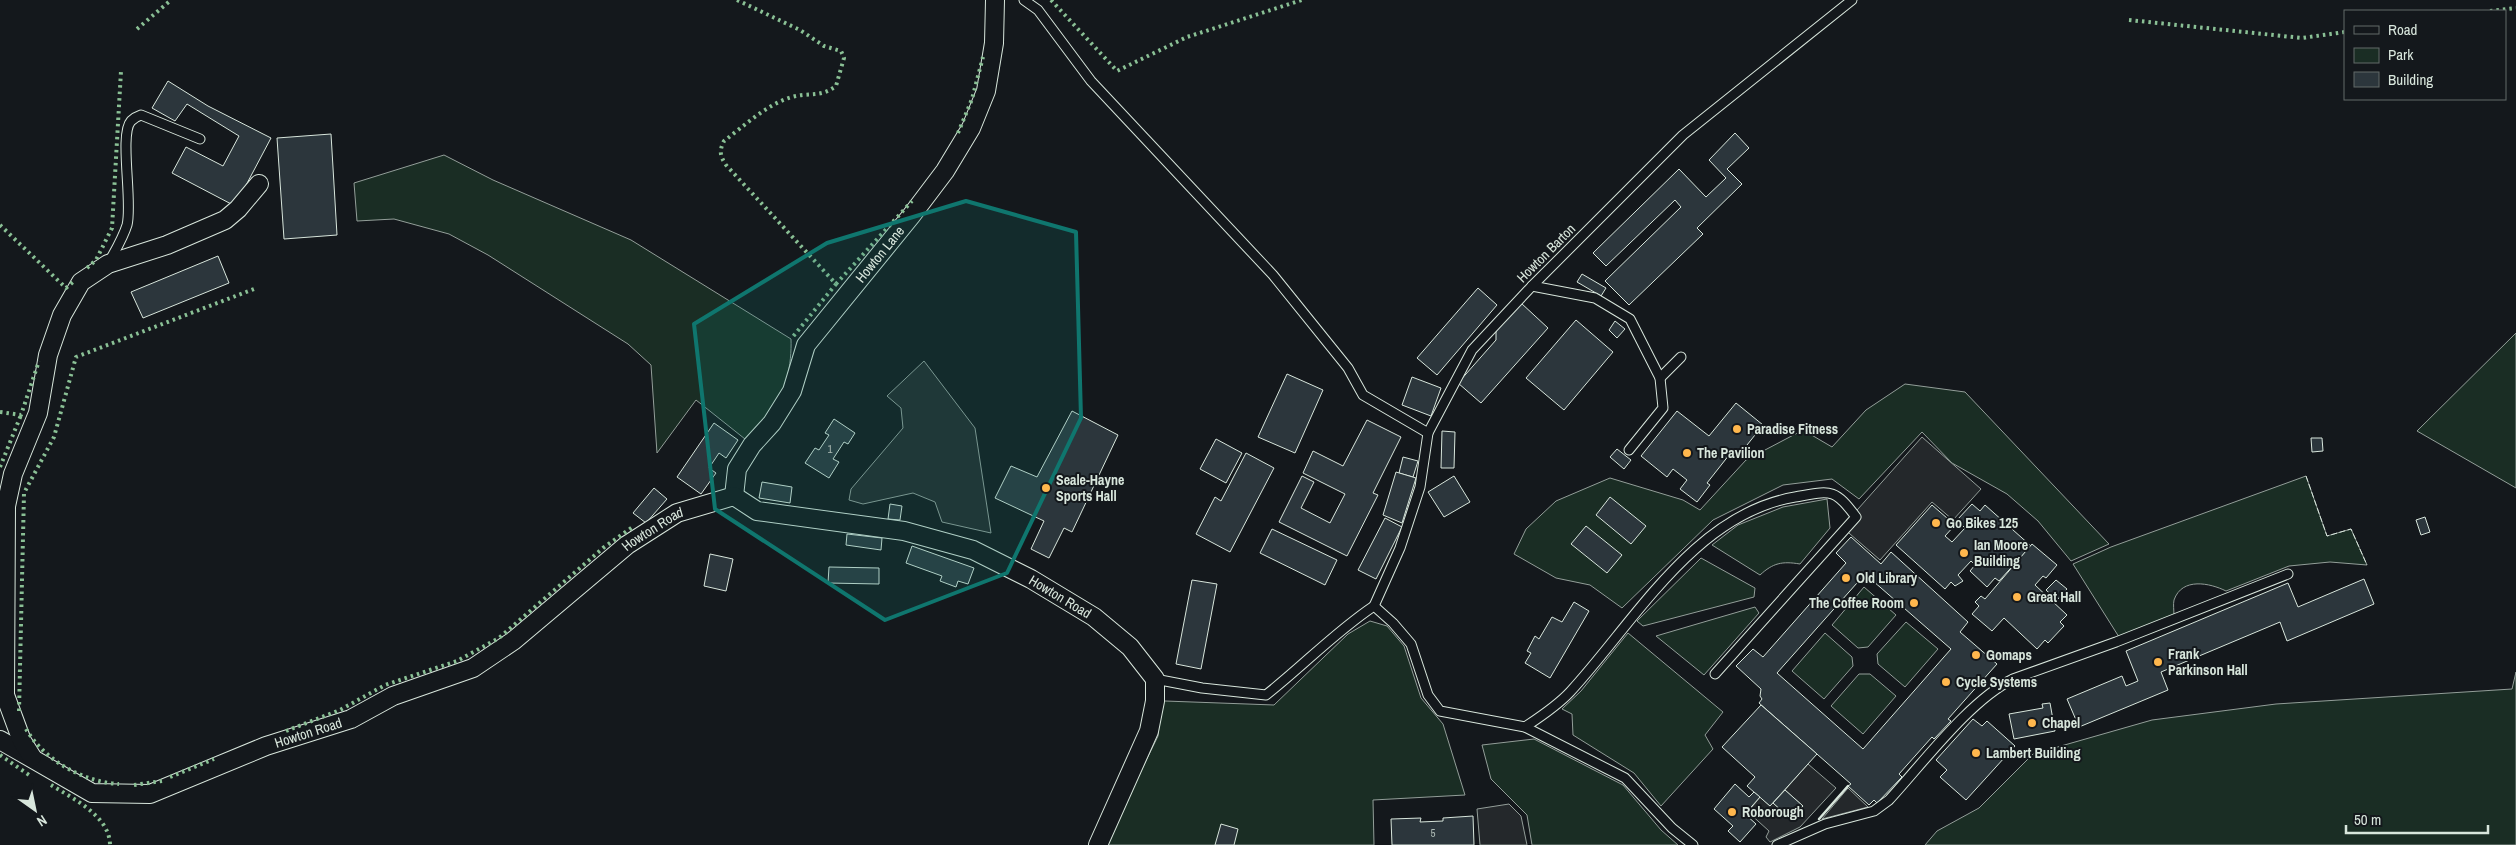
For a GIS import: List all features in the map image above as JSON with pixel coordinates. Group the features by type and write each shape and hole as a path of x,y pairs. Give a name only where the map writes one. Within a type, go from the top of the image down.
{"street":[{"name":"Howton Lane","path":"734,496 737,468 752,444 772,423 792,391 806,344 911,216 944,171 971,128 986,91 994,43 995,0"},
{"path":"32,757 2,704 6,506 13,474 38,413 48,355 62,315 81,282 108,264 167,246 225,220 238,209 259,184"},
{"name":"Howton Road","path":"0,740 92,793 150,794 266,746 351,718 393,696 473,668 513,642 627,545 677,513 734,496 757,510 904,531 974,550 1031,579 1094,617 1130,647 1155,679"},
{"path":"1098,845 1149,731 1155,701 1155,679"}],"lane":[{"path":"1024,0 1038,10 1091,81 1273,275 1348,368 1364,395 1428,433"},
{"name":"Howton Barton","path":"1374,606 1400,548 1420,487 1428,433 1472,350 1532,286 1683,135 1852,0"},
{"path":"108,264 127,224 129,199 126,157 127,128 131,121 141,114 200,139"},
{"path":"1532,286 1595,298 1630,319 1660,378 1663,408 1629,450"},
{"path":"1660,378 1681,357"},
{"path":"1525,727 1569,694 1627,623 1705,541 1733,520 1779,500 1828,491 1844,500 1856,517 1715,674"},
{"path":"1777,845 1825,824 1874,811 1889,800 1979,701 1998,686 2013,678 2116,642 2288,574"},
{"path":"1155,679 1202,688 1266,695 1295,672 1345,625 1374,606 1394,622 1411,644 1428,695 1440,711 1525,727 1626,778 1672,828 1693,845"}],"highlighted area":[{"path":"966,201 1076,232 1081,418 1007,573 885,620 715,509 694,324 827,243"}],"green space":[{"path":"444,155 493,180 631,240 791,339 787,378 776,406 770,414 745,439 696,400 657,453 651,365 628,344 488,255 449,234 394,219 357,221 354,183"},
{"path":"2516,333 2516,488 2417,431"},
{"path":"1905,384 1965,392 2109,544 2071,561 2038,521 2007,494 1952,463 1922,432 1859,499 1832,479 1783,485 1713,520 1622,608 1590,585 1556,578 1514,554 1526,529 1556,501 1610,478 1683,500 1700,510 1746,460 1803,430 1832,447 1866,410"},
{"path":"2306,476 2327,536 2351,529 2367,565 2330,562 2289,566 2226,591 2205,584 2190,585 2183,588 2174,600 2174,616 2119,637 2073,564 2111,547"},
{"path":"1827,499 1830,528 1800,564 1778,564 1760,575 1712,545 1738,525 1783,507"},
{"path":"1701,558 1755,588 1754,597 1643,626 1637,621"},
{"path":"1864,587 1896,615 1868,647 1858,648 1832,625"},
{"path":"1755,607 1759,613 1704,675 1656,636"},
{"path":"1370,621 1387,626 1404,646 1421,698 1443,724 1465,795 1373,800 1374,845 1105,845 1158,736 1161,705 1165,701 1274,705 1348,634"},
{"path":"1906,622 1938,649 1905,687 1878,664 1877,654"},
{"path":"1628,633 1723,712 1705,735 1713,749 1661,806 1634,773 1573,735 1572,714 1562,709 1581,691"},
{"path":"1825,633 1852,657 1853,666 1824,699 1792,671"},
{"path":"2516,672 2516,845 1925,845 1937,831 1979,808 2033,754 2152,720 2276,704 2512,689"},
{"path":"1859,674 1870,674 1896,696 1863,734 1831,706"},
{"path":"1534,739 1623,785 1661,830 1678,845 1532,845 1527,815 1491,779 1482,745"}],"shaded area":[{"path":"924,361 975,428 991,533 942,522 935,502 913,493 863,504 849,500 851,489 903,428 901,408 887,396"},
{"path":"1922,437 1981,489 1953,520 1932,502 1880,560 1842,527"},
{"path":"1808,764 1836,788 1800,827 1770,842 1766,837 1769,831 1748,812 1760,797 1770,806 1773,803 1791,819 1803,806 1785,790"},
{"path":"1848,788 1868,807 1822,819"},
{"path":"1509,804 1521,816 1527,845 1480,845 1477,809"}],"building":[{"path":"168,81 208,106 271,138 235,206 172,173 186,147 223,166 239,136 187,104 175,121 152,108"},
{"path":"1735,133 1749,148 1727,169 1742,184 1697,228 1703,234 1629,305 1605,281 1681,207 1675,200 1606,266 1593,253 1679,169 1706,197 1726,178 1709,160"},
{"path":"331,134 337,235 284,239 277,138"},
{"path":"218,256 229,283 143,318 131,292"},
{"path":"1582,274 1606,288 1601,296 1577,282"},
{"path":"1478,288 1497,305 1437,375 1417,358"},
{"path":"1521,303 1548,328 1481,403 1458,383 1496,340 1496,331"},
{"path":"1576,320 1613,352 1564,410 1526,378"},
{"path":"1615,321 1625,329 1617,338 1609,330"},
{"path":"1287,374 1323,390 1295,453 1258,437"},
{"path":"1412,377 1441,388 1431,416 1402,405"},
{"name":"The Pavilion","path":"1736,403 1763,425 1739,455 1733,450 1707,483 1710,485 1697,502 1680,489 1687,480 1673,469 1667,477 1641,456 1677,411 1709,436"},
{"name":"Seale-Hayne Sports Hall","path":"1072,411 1118,435 1072,532 1064,528 1049,558 1031,549 1044,521 995,498 1011,466 1037,477"},
{"path":"834,419 855,433 848,444 844,442 833,459 839,462 829,478 805,463 815,448 819,450 829,435 825,433"},
{"path":"1367,420 1401,437 1373,493 1378,495 1347,556 1279,522 1302,476 1314,482 1301,508 1330,523 1345,494 1303,473 1313,451 1343,466"},
{"path":"714,423 738,440 726,458 719,453 709,468 716,473 701,494 677,477"},
{"path":"1442,431 1455,432 1454,468 1441,468"},
{"path":"2311,438 2322,438 2323,451 2312,452"},
{"path":"1216,439 1242,453 1226,483 1200,469"},
{"path":"1617,449 1631,460 1624,469 1610,457"},
{"path":"1246,453 1274,468 1230,552 1196,534 1215,497 1221,501"},
{"path":"1403,457 1418,461 1413,477 1399,473"},
{"path":"1396,472 1416,478 1402,523 1383,515"},
{"path":"1454,476 1470,502 1444,517 1428,492"},
{"path":"762,482 792,487 790,503 759,498"},
{"path":"654,488 667,499 646,523 633,513"},
{"path":"1610,497 1646,526 1631,544 1596,515"},
{"path":"890,504 902,506 900,520 888,519"},
{"name":"Ian Moore Building","path":"1972,504 1980,511 1985,505 2031,546 1999,581 1995,578 1987,587 1970,571 1975,565 1971,561 1958,575 1963,581 1955,586 1951,582 1945,589 1896,545 1932,505 1955,525 1945,536 1952,542 1965,528 1957,520"},
{"path":"2425,517 2430,532 2421,535 2416,520"},
{"path":"1385,518 1402,527 1376,579 1358,570"},
{"path":"1586,526 1622,555 1607,573 1571,544"},
{"path":"1272,529 1337,560 1325,585 1260,553"},
{"path":"847,534 882,538 881,550 846,545"},
{"path":"1851,537 1881,564 1891,552 1968,622 1960,632 1997,664 1948,719 1951,721 1934,739 1932,737 1899,774 1902,777 1877,803 1874,800 1869,805 1848,786 1851,784 1759,703 1762,699 1760,696 1761,689 1736,666 1753,649 1763,657 1846,563 1836,553","holes":["1865,574 1951,649 1863,749 1777,673"]},
{"name":"Great Hall","path":"2032,544 2057,565 2046,578 2043,576 2035,585 2067,615 2060,622 2064,626 2048,643 2045,640 2037,649 2004,618 1992,631 1972,614 1979,606 1975,602 1981,596 1985,599"},
{"path":"912,546 974,568 968,584 958,581 956,587 940,581 942,576 906,563"},
{"path":"710,554 733,559 726,591 704,586"},
{"path":"829,567 879,568 879,584 828,583"},
{"name":"Frank Parkinson Hall","path":"2364,579 2374,604 2287,641 2280,622 2161,672 2168,690 2079,727 2067,699 2122,676 2126,686 2138,681 2126,651 2288,583 2298,607"},
{"path":"1192,580 1217,584 1201,669 1176,664"},
{"path":"2056,580 2067,589 2057,600 2046,590"},
{"path":"1574,602 1589,611 1550,678 1525,663 1531,653 1527,651 1535,636 1539,639 1552,617 1562,622"},
{"name":"Chapel","path":"2050,703 2055,731 2014,739 2009,714 2043,708 2042,704"},
{"path":"1761,705 1817,754 1770,806 1747,786 1755,777 1722,747"},
{"name":"Lambert Building","path":"1973,719 1982,726 1987,721 2015,746 1966,800 1940,777 1947,770 1936,760"},
{"name":"Roborough","path":"1735,784 1749,797 1754,792 1760,797 1745,814 1756,824 1740,842 1728,831 1733,826 1714,809"},
{"path":"1785,790 1803,806 1791,819 1773,803"},
{"path":"1473,816 1474,845 1392,845 1391,819 1421,818 1420,822 1443,821 1443,818"},
{"path":"1221,824 1238,829 1234,845 1215,845"}],"hedge":[{"path":"137,29 171,0"},
{"path":"737,0 800,30 824,46 841,51 844,58 836,86 825,92 783,100 756,116 724,141 721,148 721,156 726,165 836,284 791,339"},
{"path":"1051,0 1117,71 1187,37 1302,0"},
{"path":"2499,10 2516,8"},
{"path":"2129,20 2302,38 2344,32"},
{"path":"958,133 972,99 983,57"},
{"path":"87,268 96,260 112,228 121,71"},
{"path":"836,284 912,201"},
{"path":"0,225 66,288 73,282"},
{"path":"19,711 24,493 54,437 76,357 254,289"},
{"path":"0,412 21,415 39,361"},
{"path":"0,467 21,415"},
{"path":"286,731 340,710 385,685 457,661 499,638 603,548 634,526"},
{"path":"26,729 43,750 66,767 92,779 119,784"},
{"path":"0,755 32,777"},
{"path":"170,777 214,759"},
{"path":"134,785 162,781"},
{"path":"51,785 79,802 97,817 104,825 110,845"}],"fence":[{"path":"2306,476 2327,536 2351,529 2367,565"}],"wall":[{"path":"1819,819 1848,786"}],"place":[{"name":"Paradise Fitness","path":"1737,429"},
{"name":"The Pavilion","path":"1687,453"},
{"name":"Seale-Hayne Sports Hall","path":"1046,488"},
{"name":"Go Bikes 125","path":"1936,523"},
{"name":"Ian Moore Building","path":"1964,553"},
{"name":"Old Library","path":"1846,578"},
{"name":"Great Hall","path":"2017,597"},
{"name":"The Coffee Room","path":"1914,603"},
{"name":"Gomaps","path":"1976,655"},
{"name":"Frank Parkinson Hall","path":"2158,662"},
{"name":"Cycle Systems","path":"1946,682"},
{"name":"Chapel","path":"2032,723"},
{"name":"Lambert Building","path":"1976,753"},
{"name":"Roborough","path":"1732,812"}]}
